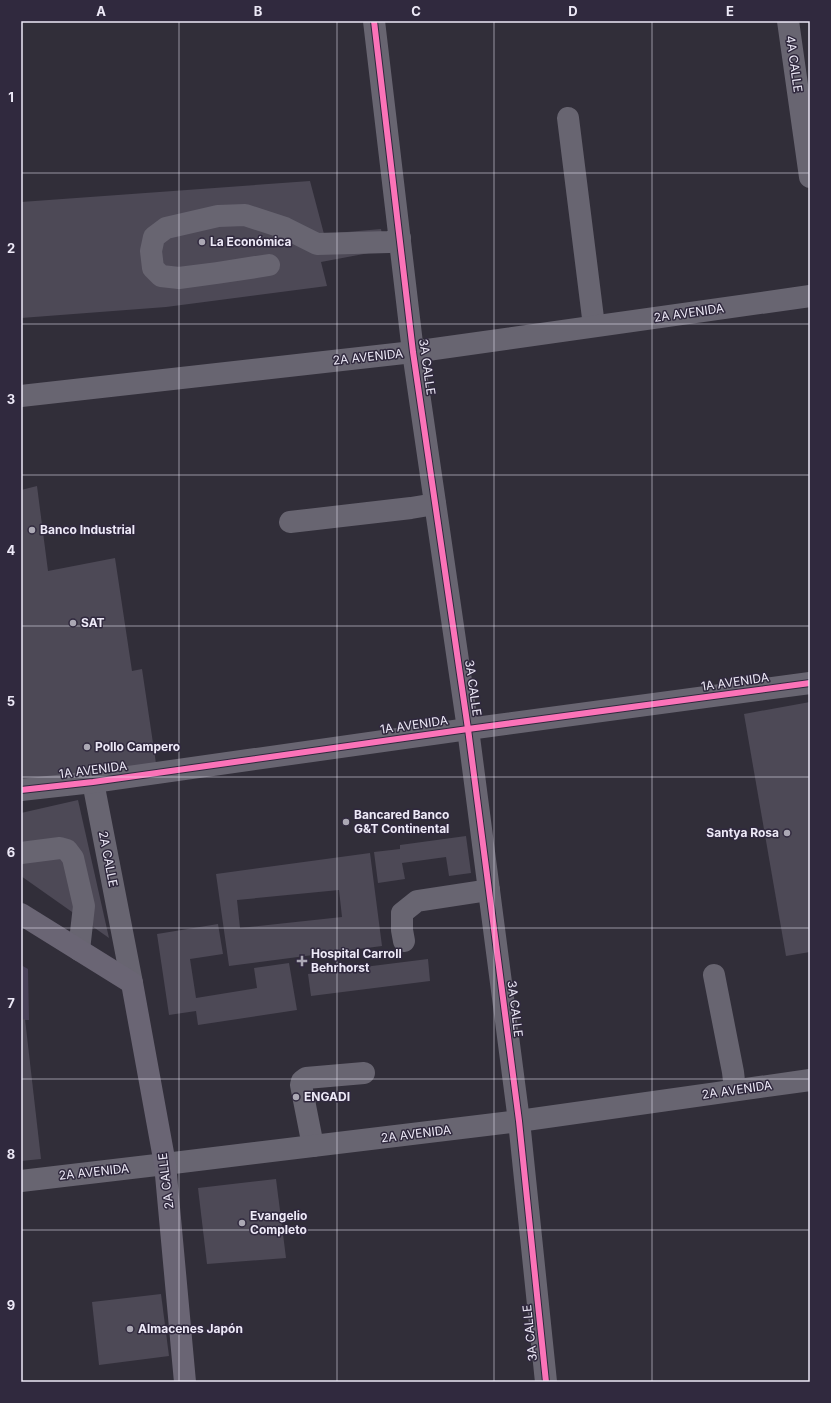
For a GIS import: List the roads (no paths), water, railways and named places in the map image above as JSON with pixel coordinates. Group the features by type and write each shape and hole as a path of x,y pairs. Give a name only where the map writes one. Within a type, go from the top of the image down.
{"main road":[{"path":"21,914 132,983"},
{"name":"2A CALLE","path":"132,983 165,1164 185,1382"}],"street":[{"name":"3A CALLE","path":"374,21 413,352 468,729 519,1121 546,1382"},
{"name":"4A CALLE","path":"788,21 810,178"},
{"path":"568,118 594,326"},
{"path":"269,265 179,278 161,276 153,268 151,251 154,237 166,228 218,216 245,215 285,228 317,244 389,242 400,238"},
{"name":"2A AVENIDA","path":"21,396 413,352 810,296"},
{"path":"290,522 435,504"},
{"name":"1A AVENIDA","path":"21,790 93,782 468,729 810,683"},
{"name":"2A CALLE","path":"93,782 132,983"},
{"path":"21,853 60,848 67,850 73,858 84,906 79,950"},
{"path":"404,941 402,930 402,913 417,902 489,890"},
{"path":"714,975 733,1072 735,1090"},
{"path":"313,1146 301,1086 302,1081 306,1078 364,1073"},
{"name":"2A AVENIDA","path":"21,1181 519,1121 810,1080"}],"place":[{"name":"La Económica","path":"202,242"},
{"name":"Banco Industrial","path":"32,530"},
{"name":"SAT","path":"73,623"},
{"name":"Pollo Campero","path":"87,747"},
{"name":"Bancared Banco G&T Continental","path":"346,822"},
{"name":"Santya Rosa","path":"787,833"},
{"name":"Hospital Carroll Behrhorst","path":"302,961"},
{"name":"ENGADI","path":"296,1097"},
{"name":"Evangelio Completo","path":"242,1223"},
{"name":"Almacenes Japón","path":"130,1329"}]}
